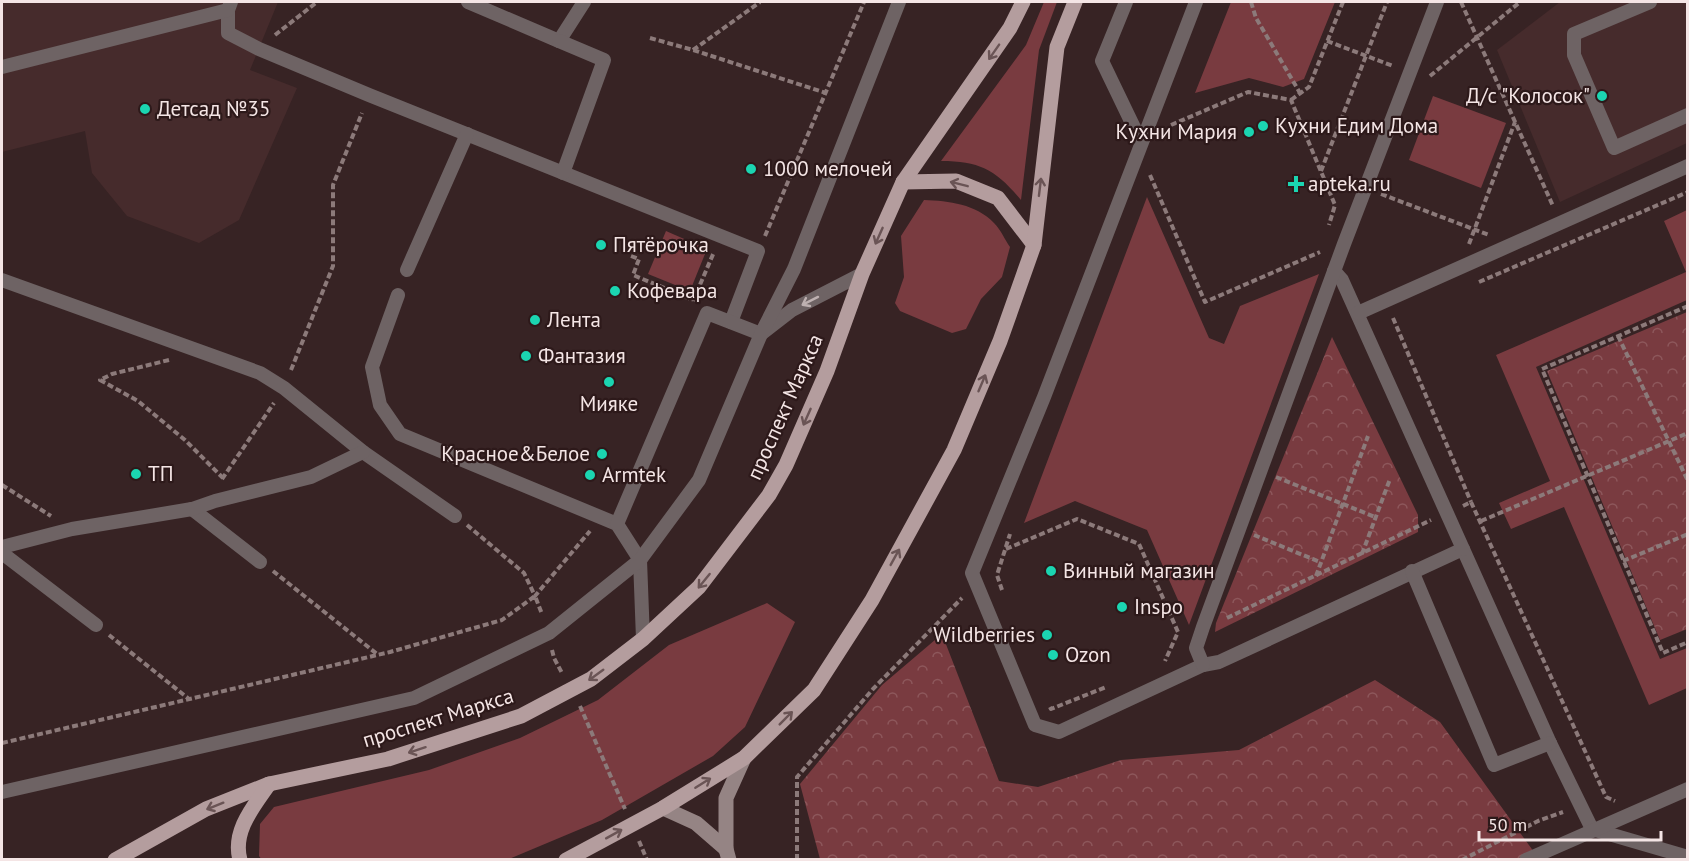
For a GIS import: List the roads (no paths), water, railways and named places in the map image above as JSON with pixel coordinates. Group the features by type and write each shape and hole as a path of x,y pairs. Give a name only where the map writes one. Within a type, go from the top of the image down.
{"main road":[{"name":"проспект Маркса","path":"115,860 207,809 269,784 388,759 521,716 591,679 643,639 699,587 770,495 786,465 827,371 862,274 903,182 1010,28 1023,2"},
{"path":"566,860 663,808 744,758 814,690 872,600 954,450 1000,341 1034,245 1057,47 1075,2"},
{"path":"903,182 957,181 998,198 1034,245"},
{"path":"240,860 237,849 245,820 269,784"}],"street":[{"path":"727,854 726,798 744,758"},
{"path":"663,808 696,824 727,854"}],"lane":[{"path":"468,2 604,60 563,173"},
{"path":"558,41 584,2"},
{"path":"2,792 414,698 549,633 640,560 699,480 761,334 794,269 899,2"},
{"path":"1126,2 1102,61 1142,142"},
{"path":"1196,2 1044,397 972,573 1035,725 1059,732 1203,665 1219,662 1463,549"},
{"path":"1203,665 1196,648 1203,627 1334,271 1437,2"},
{"path":"1650,2 1574,34 1574,55 1614,148 1688,116"},
{"path":"2,67 230,6 228,33 259,49 759,251 730,322"},
{"path":"407,270 467,134"},
{"path":"1358,313 1688,166"},
{"path":"1334,271 1342,279 1358,313 1550,743 1592,829 1688,857"},
{"path":"761,334 792,310 862,274"},
{"path":"2,280 260,374 284,388 363,452 455,516"},
{"path":"398,295 372,367 380,405 400,434 617,524 640,560 643,639"},
{"path":"617,524 706,313 761,334"},
{"path":"2,547 72,529 192,509 310,477 363,452"},
{"path":"192,509 260,562"},
{"path":"2,553 96,625"},
{"path":"1412,571 1494,765 1550,743"},
{"path":"1526,860 1592,829 1688,789"}],"place":[{"name":"Д/с \"Колосок\"","path":"1602,96"},
{"name":"Детсад №35","path":"145,109"},
{"name":"Кухни Едим Дома","path":"1263,126"},
{"name":"Кухни Мария","path":"1249,132"},
{"name":"1000 мелочей","path":"751,169"},
{"name":"apteka.ru","path":"1296,184"},
{"name":"Пятёрочка","path":"601,245"},
{"name":"Кофевара","path":"615,291"},
{"name":"Лента","path":"535,320"},
{"name":"Фантазия","path":"526,356"},
{"name":"Мияке","path":"609,382"},
{"name":"Красное&Белое","path":"602,454"},
{"name":"ТП","path":"136,474"},
{"name":"Armtek","path":"590,475"},
{"name":"Винный магазин","path":"1051,571"},
{"name":"Inspo","path":"1122,607"},
{"name":"Wildberries","path":"1047,635"},
{"name":"Ozon","path":"1053,655"}]}
